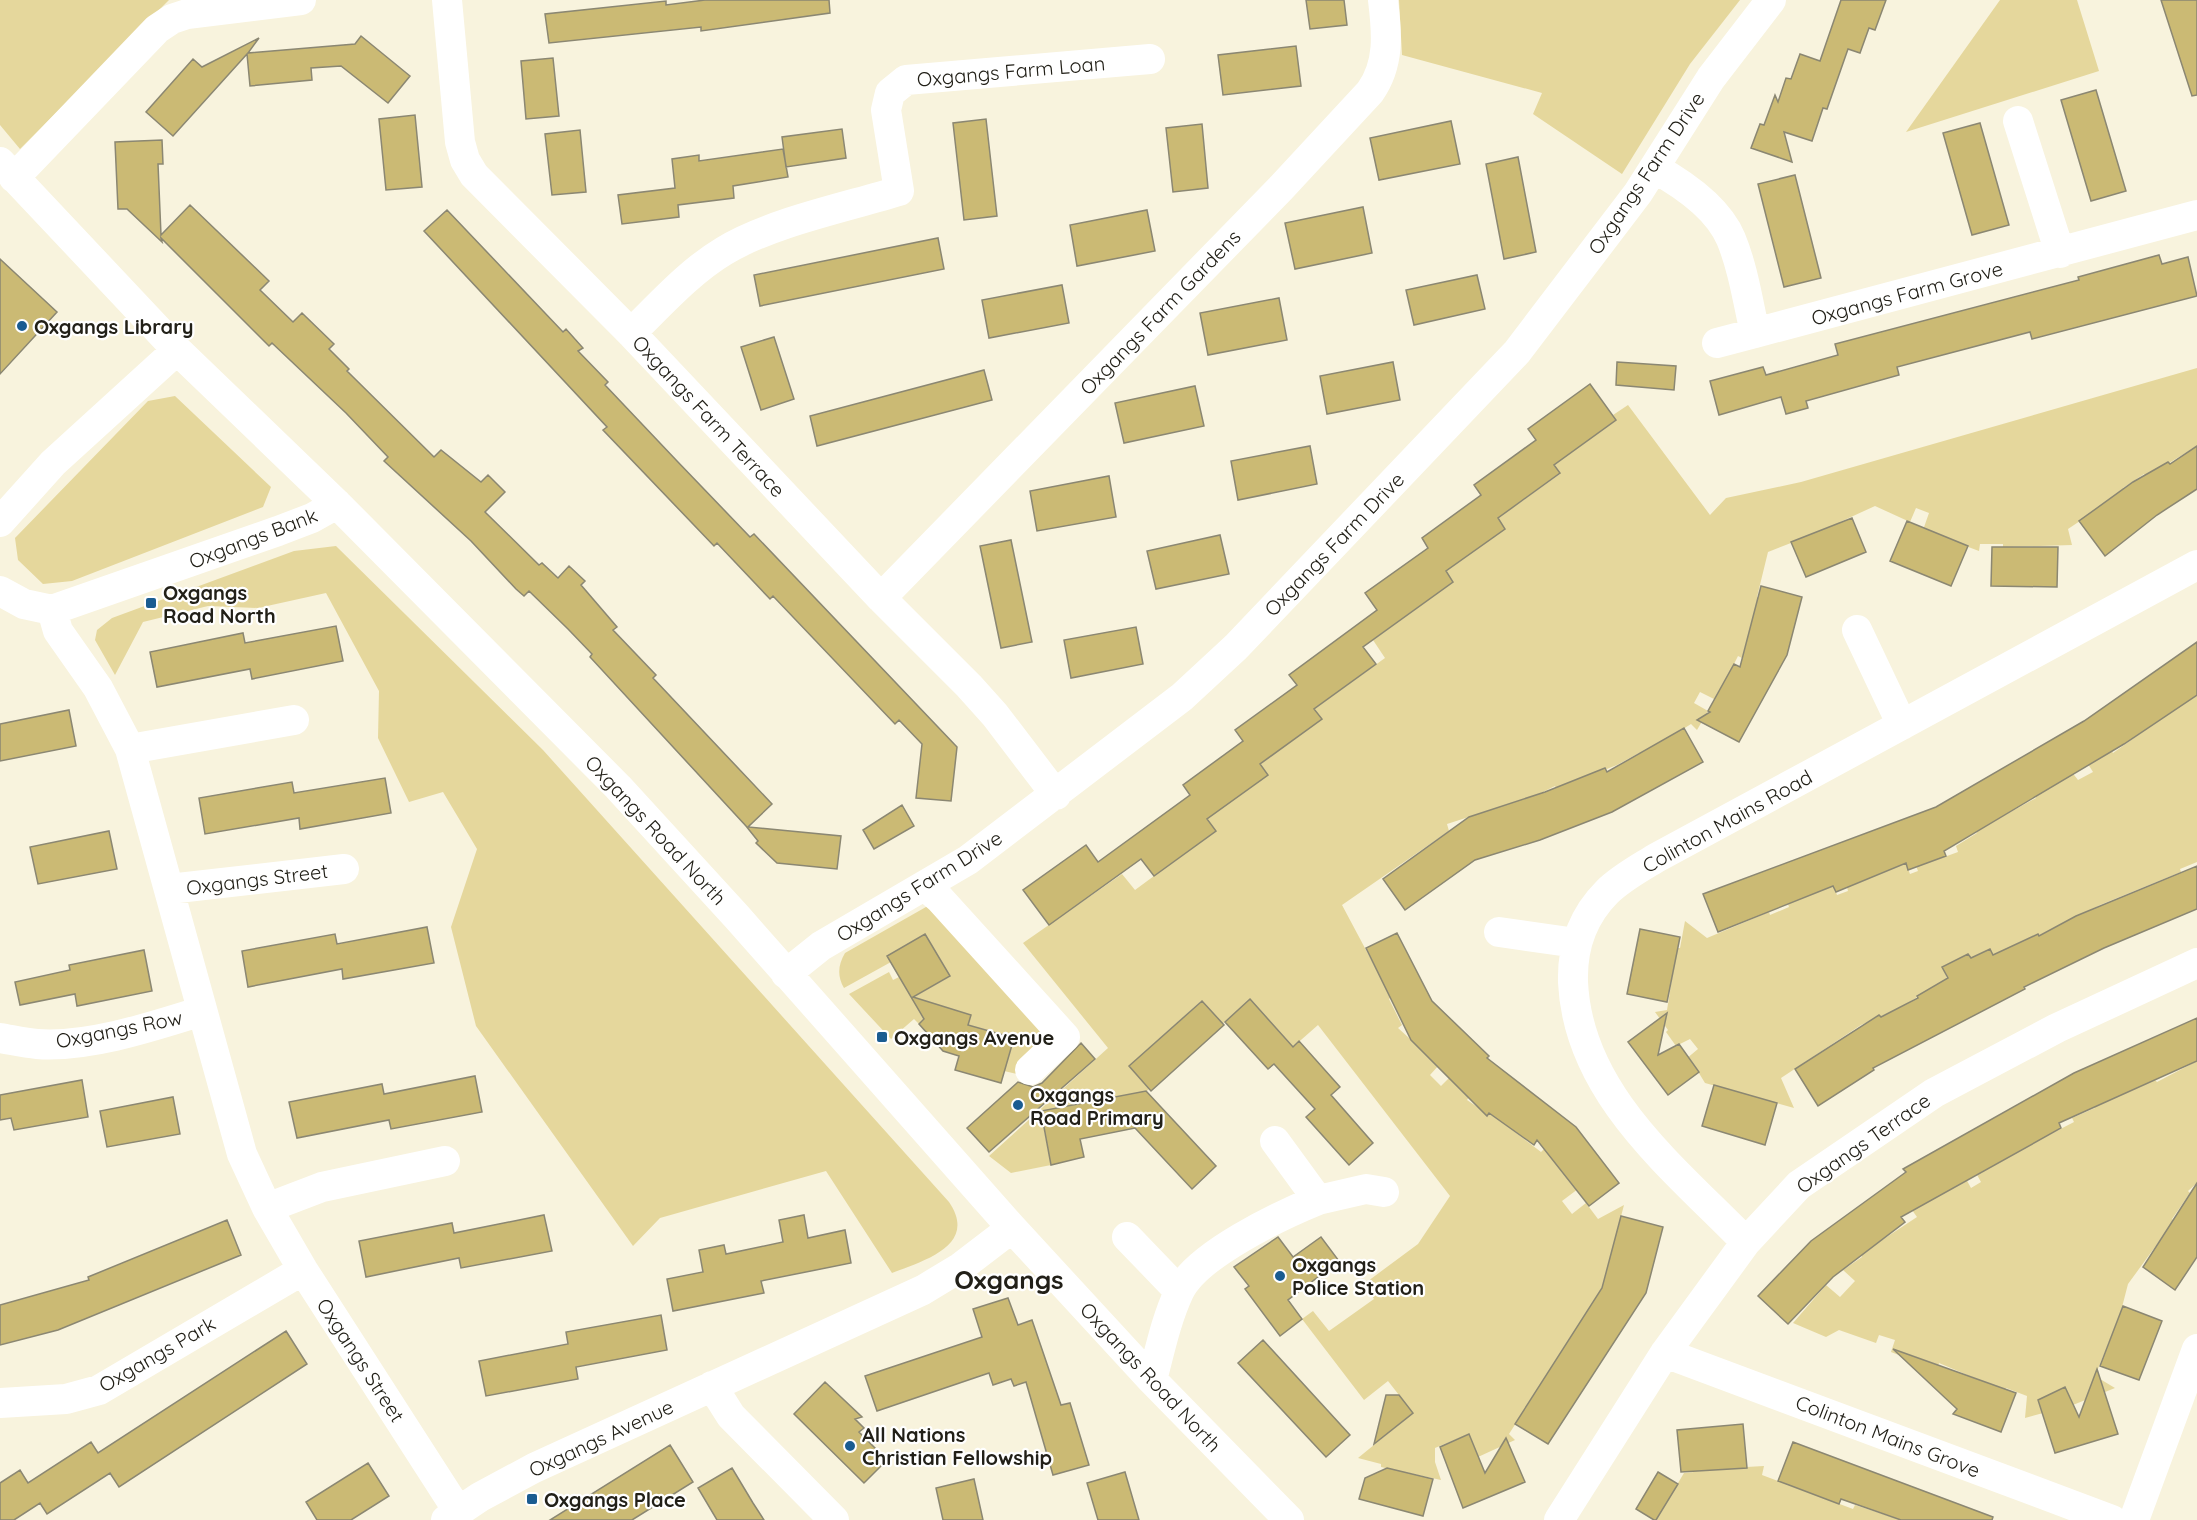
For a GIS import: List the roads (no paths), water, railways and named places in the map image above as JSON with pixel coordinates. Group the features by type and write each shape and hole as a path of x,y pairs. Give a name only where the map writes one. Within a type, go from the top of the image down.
{"street":[{"path":"7,170 157,29 172,19 187,14 301,0"},
{"name":"Oxgangs Farm Terrace","path":"447,0 460,142 465,160 474,175 631,333 881,598 995,715 1056,795"},
{"name":"Oxgangs Farm Gardens","path":"881,598 1272,197 1370,92 1379,79 1385,57 1387,34 1383,0"},
{"name":"Oxgangs Farm Drive","path":"786,974 821,946 968,861 1182,697 1236,647 1517,352 1654,168 1711,78 1771,0"},
{"name":"Oxgangs Farm Loan","path":"631,333 691,276 723,251 754,235 900,200 886,110 890,93 906,80 1150,59"},
{"path":"2018,120 2060,253"},
{"path":"1654,168 1679,182 1702,203 1730,237 1755,333"},
{"name":"Oxgangs Road North","path":"7,170 177,351 337,504 618,787 1012,1228 1152,1380 1289,1520"},
{"name":"Oxgangs Farm Grove","path":"1717,343 2197,215"},
{"path":"0,522 53,463 177,351"},
{"name":"Oxgangs Bank","path":"52,610 312,518 337,504"},
{"name":"Colinton Mains Road","path":"1746,1242 1656,1149 1604,1086 1593,1066 1575,1008 1572,962 1576,943 1591,911 1608,890 1634,872 2197,565"},
{"path":"0,591 24,604 52,610"},
{"name":"Oxgangs Street","path":"52,610 58,631 98,688 130,749 242,1154 267,1208 303,1270 452,1515"},
{"path":"1857,630 1902,725"},
{"path":"130,749 294,720"},
{"name":"Oxgangs Street","path":"169,889 344,869"},
{"path":"925,886 939,898 1065,1037 1030,1070"},
{"path":"1499,932 1576,943"},
{"name":"Oxgangs Terrace","path":"1559,1520 1665,1353 1746,1242 1799,1185 1934,1093 2057,1028 2197,963"},
{"name":"Oxgangs Row","path":"0,1038 39,1044 75,1042 169,1022 202,1011"},
{"path":"1275,1141 1318,1200"},
{"path":"267,1208 322,1187 445,1161"},
{"path":"1152,1380 1179,1291 1190,1275 1205,1262 1244,1236 1318,1200 1366,1189 1384,1192"},
{"name":"Oxgangs Avenue","path":"452,1515 534,1468 923,1290 961,1267 1012,1228"},
{"path":"1126,1237 1179,1291"},
{"name":"Oxgangs Park","path":"0,1403 66,1399 99,1390 303,1270"},
{"path":"2134,1520 2197,1349"},
{"name":"Colinton Mains Grove","path":"1665,1353 2112,1520"},
{"path":"712,1386 731,1416 834,1520"}],"place":[{"name":"Oxgangs Library","path":"22,326"},
{"name":"Oxgangs Road North","path":"151,603"},
{"name":"Oxgangs Avenue","path":"882,1037"},
{"name":"Oxgangs Road Primary","path":"1018,1105"},
{"name":"Oxgangs Police Station","path":"1280,1276"},
{"name":"All Nations Christian Fellowship","path":"850,1446"},
{"name":"Oxgangs Place","path":"532,1499"}],"district":[{"name":"Oxgangs","path":"1009,1279"}]}
